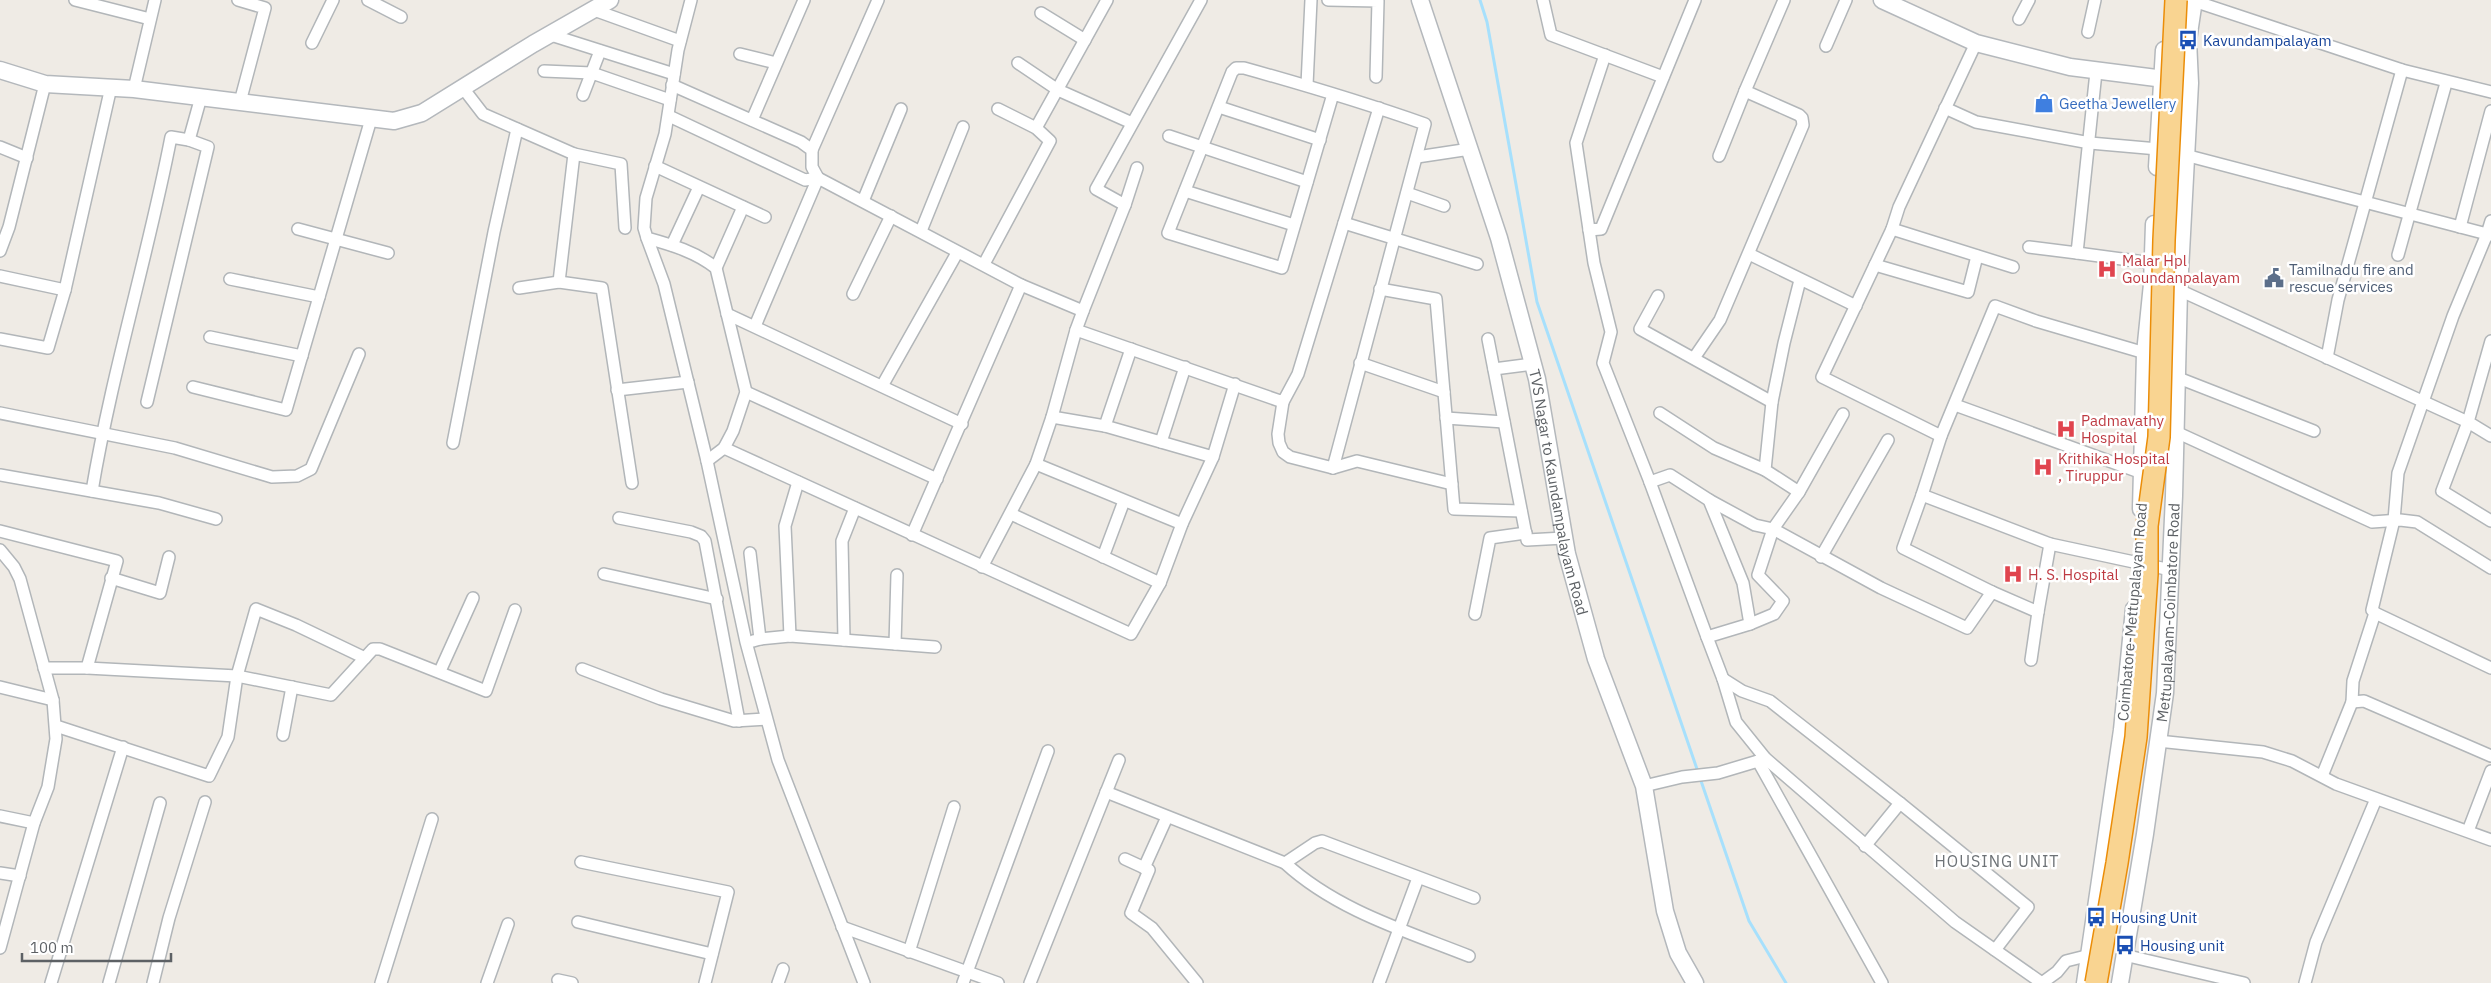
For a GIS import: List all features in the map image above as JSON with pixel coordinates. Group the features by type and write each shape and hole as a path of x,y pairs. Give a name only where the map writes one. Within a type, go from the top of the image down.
{"highway":[{"path":"2096,983 2117,864 2136,737 2147,574 2148,526 2159,437 2164,240 2187,0"},
{"path":"2111,983 2151,726 2159,526 2169,435 2180,68 2187,0"}],"main road":[{"path":"0,70 45,84 134,89 394,121 422,113 610,0"},
{"name":"TVS Nagar to Kaundampalayam Road","path":"1420,0 1499,238 1533,364 1564,538 1596,659 1644,786 1665,911 1678,953 1695,983"},
{"path":"1882,0 1976,43 2070,68 2190,83"},
{"name":"Coimbatore-Mettupalayam Road","path":"2085,983 2122,730 2138,564 2145,354 2152,284 2161,79 2167,0"},
{"name":"Mettupalayam-Coimbatore Road","path":"2120,983 2145,834 2165,693 2176,432 2179,290 2190,83 2187,0"}],"street":[{"path":"75,0 150,18"},
{"path":"134,89 155,0"},
{"path":"238,0 265,8 240,102"},
{"path":"312,44 333,0"},
{"path":"369,0 401,17"},
{"path":"691,0 680,41 668,116 644,212 644,228 664,284 707,461 746,642 766,719 778,760 864,983"},
{"path":"752,120 804,0"},
{"path":"878,0 812,150 812,167 818,178 1021,285 1083,311"},
{"path":"1036,128 1107,0"},
{"path":"1125,205 1096,189 1201,0"},
{"path":"1307,85 1311,0"},
{"path":"1328,0 1378,1 1376,78"},
{"path":"1543,0 1551,35 1663,78"},
{"path":"1589,230 1601,229 1695,0"},
{"path":"1719,156 1784,0"},
{"path":"1826,46 1846,0"},
{"path":"2019,19 2029,0"},
{"path":"2088,32 2095,0"},
{"path":"2187,0 2402,70 2446,83 2491,92"},
{"path":"594,10 680,41"},
{"path":"1041,13 1085,40"},
{"path":"551,35 600,51 673,79 752,120 801,142 812,150"},
{"path":"1941,436 1822,378 1976,43"},
{"path":"582,95 600,51"},
{"path":"740,54 776,63"},
{"path":"1605,55 1576,143 1594,263 1611,332 1603,363 1650,482 1723,679 1736,722 1762,760 1882,983"},
{"path":"1018,63 1058,90 1132,123"},
{"path":"1333,94 1282,268 1168,233 1232,72 1236,68 1244,68 1307,85 1425,124 1333,468"},
{"path":"2327,358 2338,300 2402,70"},
{"path":"544,71 592,73 670,100"},
{"path":"2077,253 2096,72"},
{"path":"2398,255 2446,83"},
{"path":"1,247 28,158 45,84"},
{"path":"0,340 48,348 65,290 110,87"},
{"path":"463,88 483,114 574,154 621,164 625,228"},
{"path":"1694,358 1720,320 1803,121 1799,115 1745,91"},
{"path":"189,140 201,97"},
{"path":"1219,107 1320,140"},
{"path":"1379,108 1298,374 1283,402 1278,434 1283,452 1290,457 1333,468 1357,461 1452,484"},
{"path":"1945,108 1976,122 2090,143 2158,149"},
{"path":"984,264 1050,142 1036,128 998,109"},
{"path":"863,201 901,110"},
{"path":"2460,228 2491,111"},
{"path":"668,116 805,180 818,178"},
{"path":"193,386 286,410 371,118"},
{"path":"921,232 964,127"},
{"path":"453,444 494,232 517,129"},
{"path":"1169,136 1307,182"},
{"path":"92,491 102,434 156,215 171,137 189,140 208,147 147,402"},
{"path":"0,147 28,158"},
{"path":"1417,157 1470,149"},
{"path":"559,282 574,154"},
{"path":"2185,155 2489,234"},
{"path":"655,166 765,217"},
{"path":"982,567 1036,464 1052,417 1076,330 1125,205 1137,168"},
{"path":"756,326 818,178"},
{"path":"672,245 699,187"},
{"path":"1185,190 1294,225"},
{"path":"1407,193 1444,206"},
{"path":"707,461 724,448 733,431 746,392 716,268 743,207"},
{"path":"853,294 891,216"},
{"path":"2491,221 2489,234 2453,316 2398,473 2394,520 2372,610 2491,668"},
{"path":"1344,223 1477,264"},
{"path":"298,229 388,253"},
{"path":"1892,229 2013,267"},
{"path":"647,238 672,245 705,260 716,268"},
{"path":"2029,247 2152,263"},
{"path":"882,386 958,253"},
{"path":"1749,254 1856,306"},
{"path":"1875,265 1968,292 1977,256"},
{"path":"0,276 65,290"},
{"path":"230,279 319,296"},
{"path":"1765,470 1772,402 1784,343 1800,280"},
{"path":"519,288 559,282 602,288 632,482"},
{"path":"912,535 1021,285"},
{"path":"1380,289 1436,299 1454,509 1521,511"},
{"path":"2179,290 2468,422 2491,436"},
{"path":"1658,296 1640,329 1772,402"},
{"path":"2038,612 1992,592 1903,548 1941,436 1995,306 2036,321 2145,354"},
{"path":"727,314 962,424"},
{"path":"1076,330 1283,402"},
{"path":"210,337 302,356"},
{"path":"1488,339 1527,540 1564,538"},
{"path":"2491,341 2488,360 2468,422 2442,491 2491,521"},
{"path":"1105,426 1131,349"},
{"path":"0,413 176,448 272,478 297,476 312,469 359,354"},
{"path":"1360,363 1444,392"},
{"path":"1494,369 1533,364"},
{"path":"1160,442 1184,367"},
{"path":"2176,377 2314,430"},
{"path":"617,390 688,382"},
{"path":"724,448 1131,634 1160,583 1182,524 1212,457 1235,384"},
{"path":"746,392 937,479"},
{"path":"1955,405 2142,473"},
{"path":"1660,413 1714,448 1765,470 1799,492"},
{"path":"1707,637 1750,624 1774,614 1784,601 1758,575 1773,529 1799,492 1843,414"},
{"path":"1052,417 1105,426 1212,457"},
{"path":"1446,418 1504,422"},
{"path":"2176,432 2372,522 2394,520 2417,522 2491,568"},
{"path":"1821,557 1888,440"},
{"path":"1036,464 1182,524"},
{"path":"1650,482 1670,475 1709,500 1755,525 1773,529 1821,557 1881,588 1967,628 1992,592"},
{"path":"0,476 159,503 216,519"},
{"path":"790,636 785,526 798,482"},
{"path":"1922,495 2050,544 2170,570"},
{"path":"1103,556 1124,500"},
{"path":"1709,500 1744,583 1750,624"},
{"path":"844,640 842,541 855,508"},
{"path":"1011,514 1160,583"},
{"path":"618,518 701,536 705,541 739,721"},
{"path":"0,531 116,562 87,668"},
{"path":"1475,614 1490,538 1526,533"},
{"path":"2031,660 2050,544"},
{"path":"0,550 20,579 53,700 56,726 56,739 50,776 34,824 0,948"},
{"path":"750,553 760,639"},
{"path":"111,578 160,593 170,557"},
{"path":"604,574 717,599"},
{"path":"895,644 897,575"},
{"path":"440,671 473,598"},
{"path":"56,726 209,776 228,737 237,676 256,609 296,625 365,658"},
{"path":"44,668 87,668 237,676 331,695 374,649 380,648 486,691 515,610"},
{"path":"2322,776 2352,702 2353,681 2375,613"},
{"path":"746,642 790,636 935,647"},
{"path":"582,669 661,699 739,721 766,719"},
{"path":"1723,679 1742,690 1770,701 2028,906 1996,950"},
{"path":"0,687 53,700"},
{"path":"283,735 292,687"},
{"path":"2352,702 2364,701 2491,756"},
{"path":"2158,741 2263,752 2292,761 2336,784 2491,840"},
{"path":"51,983 123,747"},
{"path":"963,983 1048,751"},
{"path":"1030,983 1119,760"},
{"path":"1644,786 1682,777 1718,773 1762,760"},
{"path":"1762,760 1954,922 2042,983 2057,972 2066,962 2090,955"},
{"path":"2468,831 2491,771"},
{"path":"1106,792 1285,864 1306,883 1345,904 1400,929 1469,956"},
{"path":"2305,983 2316,942 2376,799"},
{"path":"153,983 169,918 205,802"},
{"path":"109,983 160,803"},
{"path":"1865,846 1900,803"},
{"path":"909,952 954,807"},
{"path":"0,816 34,824"},
{"path":"1144,868 1167,817"},
{"path":"381,983 432,819"},
{"path":"1285,864 1315,843 1322,841 1474,898"},
{"path":"1125,859 1149,870 1131,913 1152,928 1197,983"},
{"path":"581,862 728,892 705,983"},
{"path":"0,873 20,876"},
{"path":"1379,983 1418,878"},
{"path":"578,922 712,954"},
{"path":"486,983 508,924"},
{"path":"842,927 998,983"},
{"path":"2124,955 2244,983"},
{"path":"778,983 782,969"},
{"path":"558,980 572,983"}],"waterway":[{"path":"1480,0 1487,22 1537,302 1698,772"},
{"path":"1700,778 1749,921 1786,983"}],"place":[{"name":"Kavundampalayam","path":"2188,40"},
{"name":"Geetha Jewellery","path":"2044,103"},
{"name":"Malar Hpl Goundanpalayam","path":"2107,269"},
{"name":"Tamilnadu fire and rescue services","path":"2274,278"},
{"name":"Padmavathy Hospital","path":"2066,429"},
{"name":"Krithika Hospital , Tiruppur","path":"2043,467"},
{"name":"H. S. Hospital","path":"2013,574"},
{"name":"Housing Unit","path":"2096,917"},
{"name":"Housing unit","path":"2125,945"}],"district":[{"name":"HOUSING UNIT","path":"1997,861"}]}
